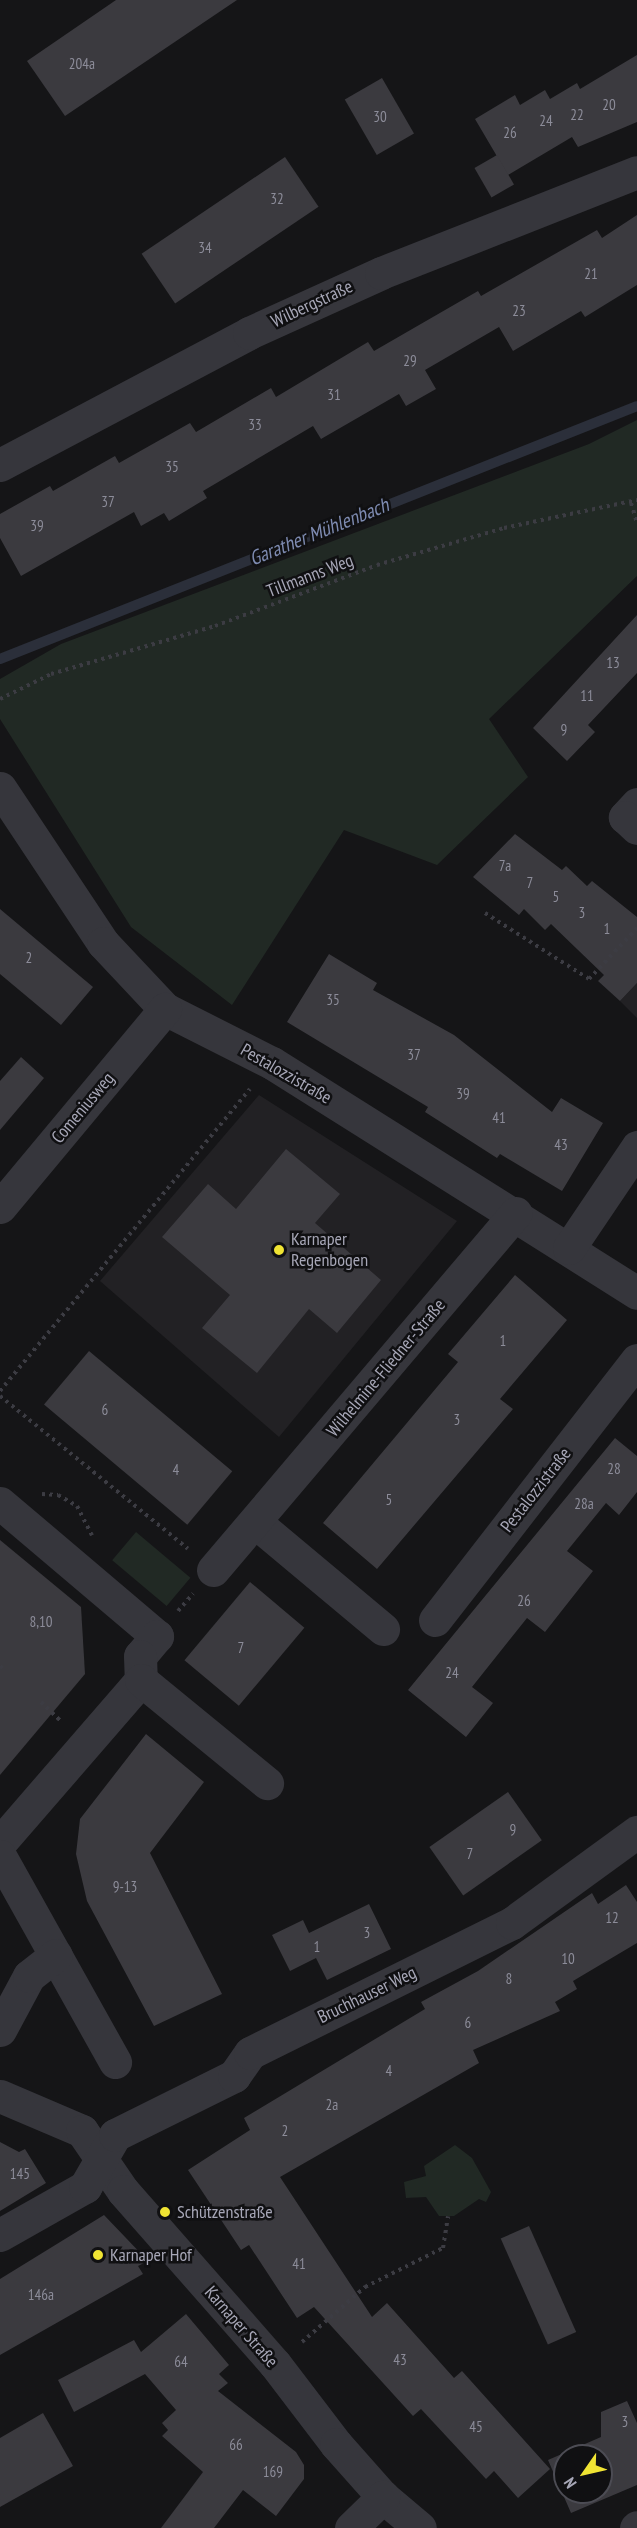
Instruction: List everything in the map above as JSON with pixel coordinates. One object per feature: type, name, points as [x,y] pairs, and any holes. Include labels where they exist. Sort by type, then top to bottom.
[{"type":"street","name":"Wilbergstraße","points":[[0,465],[249,333],[381,273],[637,172]]},
{"type":"street","name":"Pestalozzistraße","points":[[0,788],[103,943],[165,1009],[272,1063],[516,1213],[637,1293]]},
{"type":"street","points":[[637,804],[625,817],[637,828]]},
{"type":"street","name":"Comeniusweg","points":[[0,1207],[165,1009]]},
{"type":"street","points":[[569,1248],[637,1147]]},
{"type":"street","name":"Wilhelmine-Fliedner-Straße","points":[[213,1570],[516,1213]]},
{"type":"street","name":"Pestalozzistraße","points":[[435,1620],[637,1360]]},
{"type":"street","points":[[0,1503],[157,1636],[140,1656],[141,1680],[0,1844]]},
{"type":"street","points":[[255,1522],[383,1629]]},
{"type":"street","points":[[141,1680],[267,1783]]},
{"type":"street","name":"Bruchhauser Weg","points":[[102,2158],[115,2135],[234,2076],[250,2053],[512,1923],[637,1832]]},
{"type":"street","points":[[0,1856],[115,2062]]},
{"type":"street","points":[[0,2030],[29,1976],[56,1955]]},
{"type":"street","name":"Karnaper Straße","points":[[0,2096],[82,2131],[123,2191],[275,2364],[382,2498],[420,2528]]},
{"type":"street","points":[[0,2235],[85,2187],[102,2158]]},
{"type":"street","points":[[351,2528],[382,2498]]},
{"type":"path","name":"Tillmanns Weg","points":[[0,699],[51,674],[215,626],[377,565],[504,528],[637,500]]},
{"type":"path","points":[[631,502],[637,523]]},
{"type":"path","points":[[485,913],[589,979],[637,928]]},
{"type":"path","points":[[0,1391],[256,1081]]},
{"type":"path","points":[[0,1396],[213,1570],[157,1636]]},
{"type":"path","points":[[302,2342],[365,2287],[443,2248],[448,2216]]},
{"type":"shaded area","points":[[637,420],[637,576],[489,719],[528,777],[437,865],[344,830],[232,1005],[131,927],[0,719],[0,679],[61,644],[589,444]]},
{"type":"shaded area","points":[[637,983],[637,1018],[620,1001]]},
{"type":"shaded area","name":"Karnaper Regenbogen","points":[[259,1095],[457,1221],[279,1437],[100,1281]]},
{"type":"shaded area","points":[[136,1532],[190,1578],[167,1606],[112,1560]]},
{"type":"shaded area","points":[[455,2145],[472,2158],[491,2192],[486,2202],[479,2199],[454,2216],[439,2216],[426,2197],[406,2198],[404,2182],[426,2176],[424,2166]]},
{"type":"building","points":[[116,0],[237,0],[65,116],[27,61]]},
{"type":"building","points":[[637,55],[637,122],[578,147],[572,137],[508,175],[475,119],[515,95],[520,105],[545,90],[550,99],[577,83],[580,89]]},
{"type":"building","points":[[382,78],[414,133],[377,155],[345,100]]},
{"type":"building","points":[[497,155],[514,184],[491,197],[474,168]]},
{"type":"building","points":[[285,157],[319,207],[175,303],[142,254]]},
{"type":"building","points":[[637,215],[637,285],[585,317],[581,311],[513,351],[499,327],[425,370],[436,389],[406,406],[399,394],[321,439],[313,426],[203,491],[207,498],[169,521],[164,513],[141,526],[134,512],[21,576],[0,538],[0,514],[50,486],[53,491],[115,456],[119,463],[190,423],[196,432],[271,388],[276,397],[368,342],[374,351],[478,291],[481,296],[597,230],[602,238]]},
{"type":"building","points":[[637,615],[637,673],[588,725],[595,732],[567,761],[533,728]]},
{"type":"building","points":[[515,834],[562,870],[566,866],[587,886],[592,881],[637,917],[637,983],[620,1001],[598,981],[604,975],[551,924],[545,930],[524,909],[519,915],[473,877]]},
{"type":"building","points":[[0,909],[93,987],[61,1025],[0,974]]},
{"type":"building","points":[[329,954],[377,983],[373,990],[454,1035],[552,1112],[561,1098],[603,1123],[562,1191],[500,1154],[497,1158],[425,1112],[428,1107],[287,1022]]},
{"type":"building","points":[[21,1057],[44,1078],[0,1130],[0,1081]]},
{"type":"building","points":[[286,1149],[340,1194],[315,1223],[381,1280],[337,1333],[309,1309],[257,1373],[202,1328],[230,1295],[162,1237],[208,1184],[236,1209]]},
{"type":"building","points":[[515,1275],[567,1320],[500,1399],[513,1409],[377,1569],[323,1523],[458,1362],[448,1354]]},
{"type":"building","points":[[89,1351],[232,1471],[187,1525],[44,1405]]},
{"type":"building","points":[[615,1438],[637,1456],[637,1492],[619,1515],[606,1503],[567,1551],[593,1571],[545,1632],[527,1618],[472,1687],[493,1703],[466,1737],[408,1690]]},
{"type":"building","points":[[0,1540],[81,1607],[85,1674],[0,1775]]},
{"type":"building","points":[[250,1582],[304,1628],[239,1706],[184,1660]]},
{"type":"building","points":[[146,1734],[204,1782],[150,1853],[222,1994],[154,2026],[87,1901],[76,1854],[80,1819]]},
{"type":"building","points":[[508,1792],[542,1840],[463,1895],[429,1847]]},
{"type":"building","points":[[626,1885],[637,1902],[637,1943],[573,1981],[577,1989],[555,2002],[560,2011],[473,2050],[479,2063],[280,2177],[372,2317],[387,2303],[454,2378],[462,2371],[550,2469],[518,2498],[494,2471],[486,2479],[421,2409],[413,2416],[314,2307],[297,2318],[249,2245],[241,2250],[188,2170],[250,2130],[244,2118],[425,2009],[421,2002],[478,1971],[592,1893],[598,1904]]},
{"type":"building","points":[[369,1904],[391,1949],[327,1980],[316,1958],[290,1971],[272,1935],[303,1920],[309,1933]]},
{"type":"building","points":[[0,2142],[19,2152],[25,2149],[46,2183],[0,2211]]},
{"type":"building","points":[[104,2215],[148,2261],[138,2266],[143,2274],[0,2355],[0,2279]]},
{"type":"building","points":[[529,2226],[576,2332],[548,2345],[501,2239]]},
{"type":"building","points":[[186,2314],[229,2365],[219,2374],[228,2383],[218,2391],[296,2452],[304,2465],[304,2479],[276,2516],[243,2490],[214,2528],[161,2528],[203,2472],[162,2436],[168,2430],[162,2423],[176,2410],[145,2374],[74,2412],[58,2380],[134,2340],[141,2352]]},
{"type":"building","points":[[627,2401],[637,2423],[637,2485],[613,2495],[613,2444],[585,2444],[601,2437],[601,2412]]},
{"type":"building","points":[[43,2413],[73,2466],[0,2507],[0,2438]]},
{"type":"building","points":[[553,2458],[553,2472],[548,2460]]},
{"type":"building","points":[[567,2504],[592,2504],[571,2513]]},
{"type":"waterway","name":"Garather Mühlenbach","points":[[0,659],[637,406]]},
{"type":"place","name":"Karnaper Regenbogen","points":[[279,1250]]},
{"type":"place","name":"Schützenstraße","points":[[165,2212]]},
{"type":"place","name":"Karnaper Hof","points":[[98,2255]]}]
